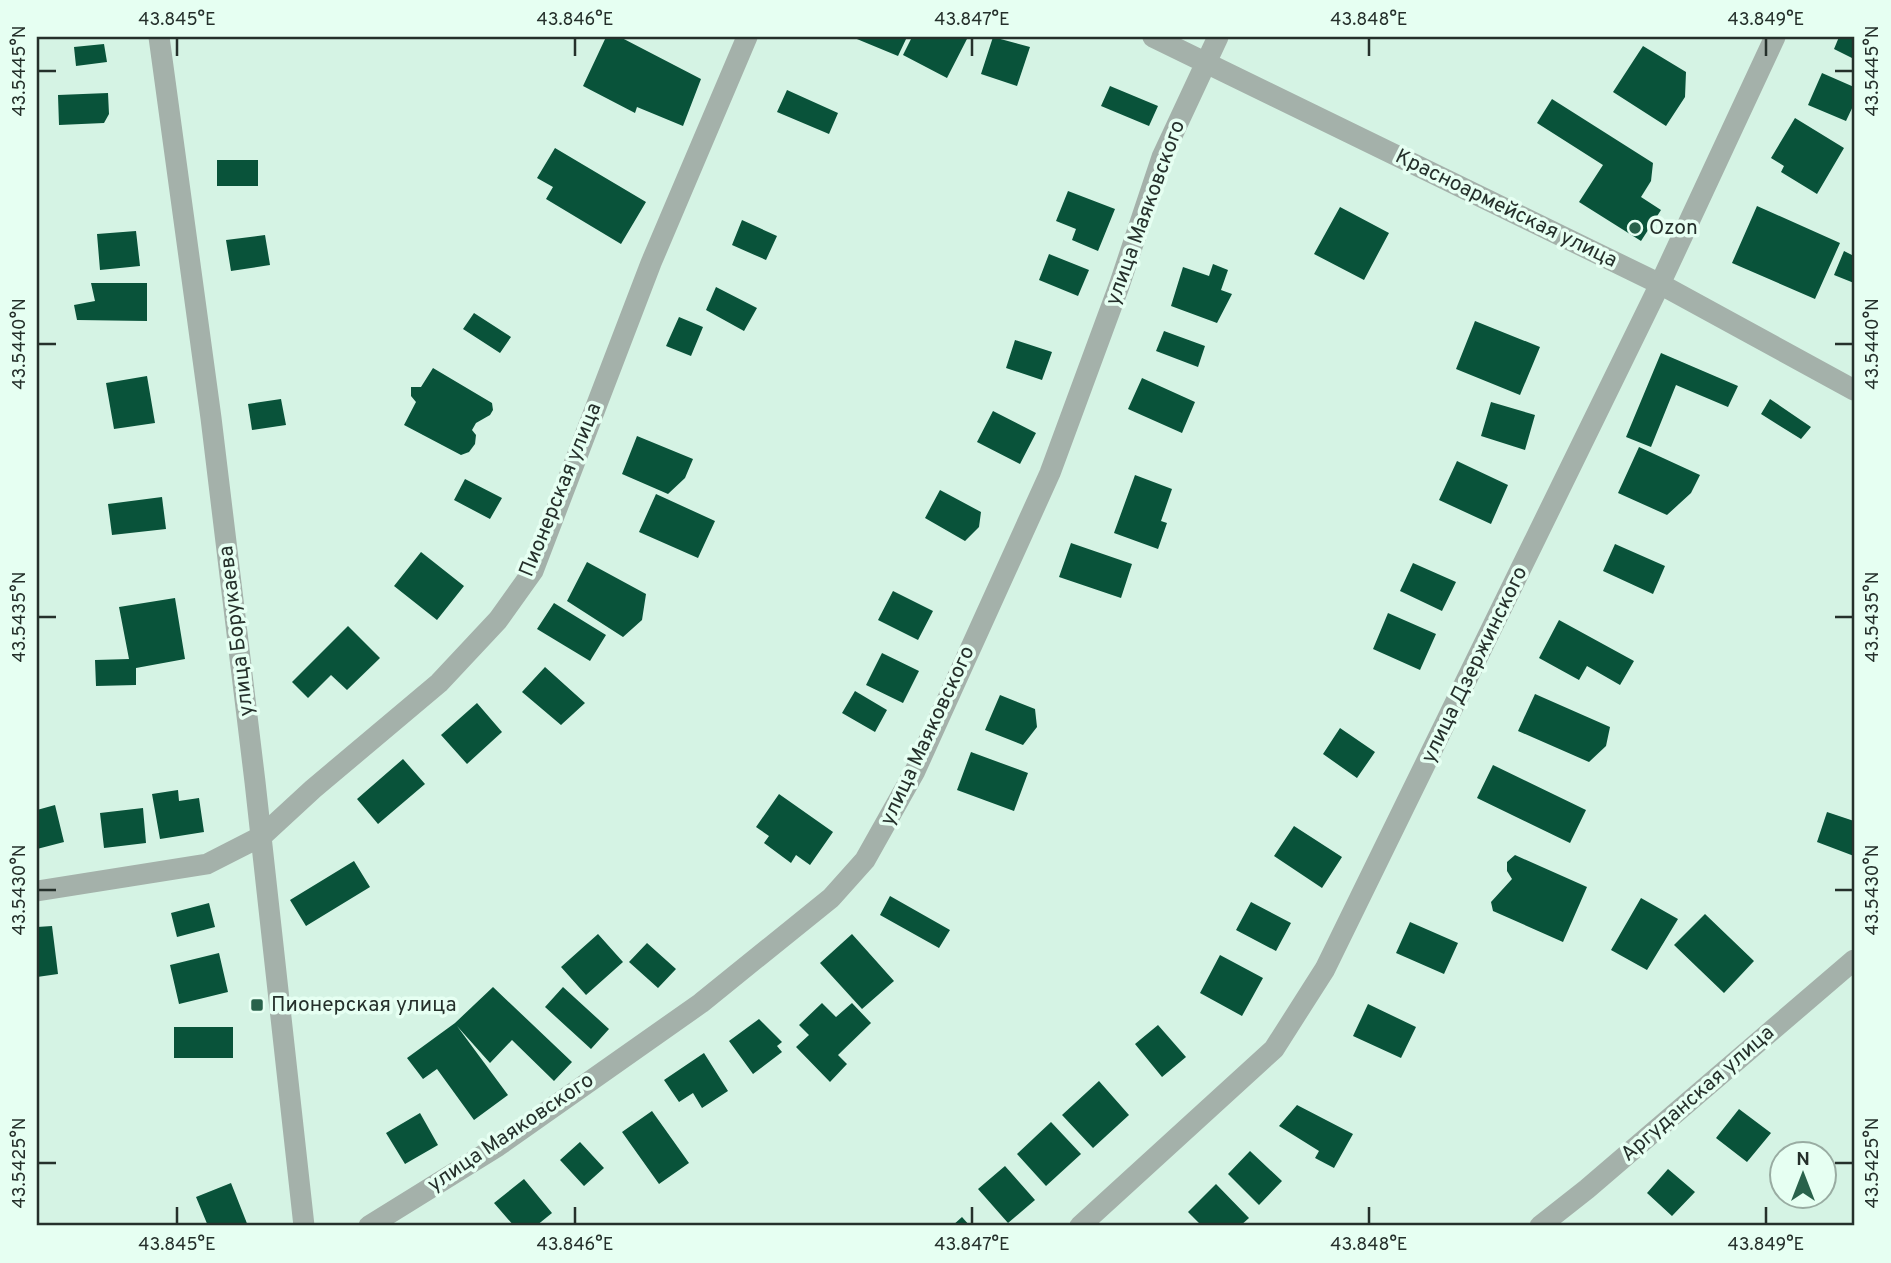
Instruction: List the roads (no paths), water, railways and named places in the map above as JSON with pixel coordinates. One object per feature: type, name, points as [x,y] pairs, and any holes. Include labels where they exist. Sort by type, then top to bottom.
[{"type":"street","name":"улица Борукаева","points":[[159,37],[211,418],[262,836],[304,1226]]},
{"type":"street","name":"Пионерская улица","points":[[37,891],[207,864],[262,836],[313,789],[439,683],[498,621],[533,571],[651,263],[747,37]]},
{"type":"street","name":"Красноармейская улица","points":[[1153,37],[1660,284],[1854,390]]},
{"type":"street","name":"улица Маяковского","points":[[369,1226],[498,1146],[701,1003],[831,898],[865,860],[915,771],[1050,472],[1119,286],[1163,157],[1218,37]]},
{"type":"street","name":"улица Дзержинского","points":[[1080,1226],[1274,1049],[1325,969],[1660,284],[1775,37]]},
{"type":"street","name":"Аргуданская улица","points":[[1540,1226],[1587,1189],[1854,960]]},
{"type":"place","name":"Ozon","points":[[1635,228]]},
{"type":"place","name":"Пионерская улица","points":[[257,1005]]}]
